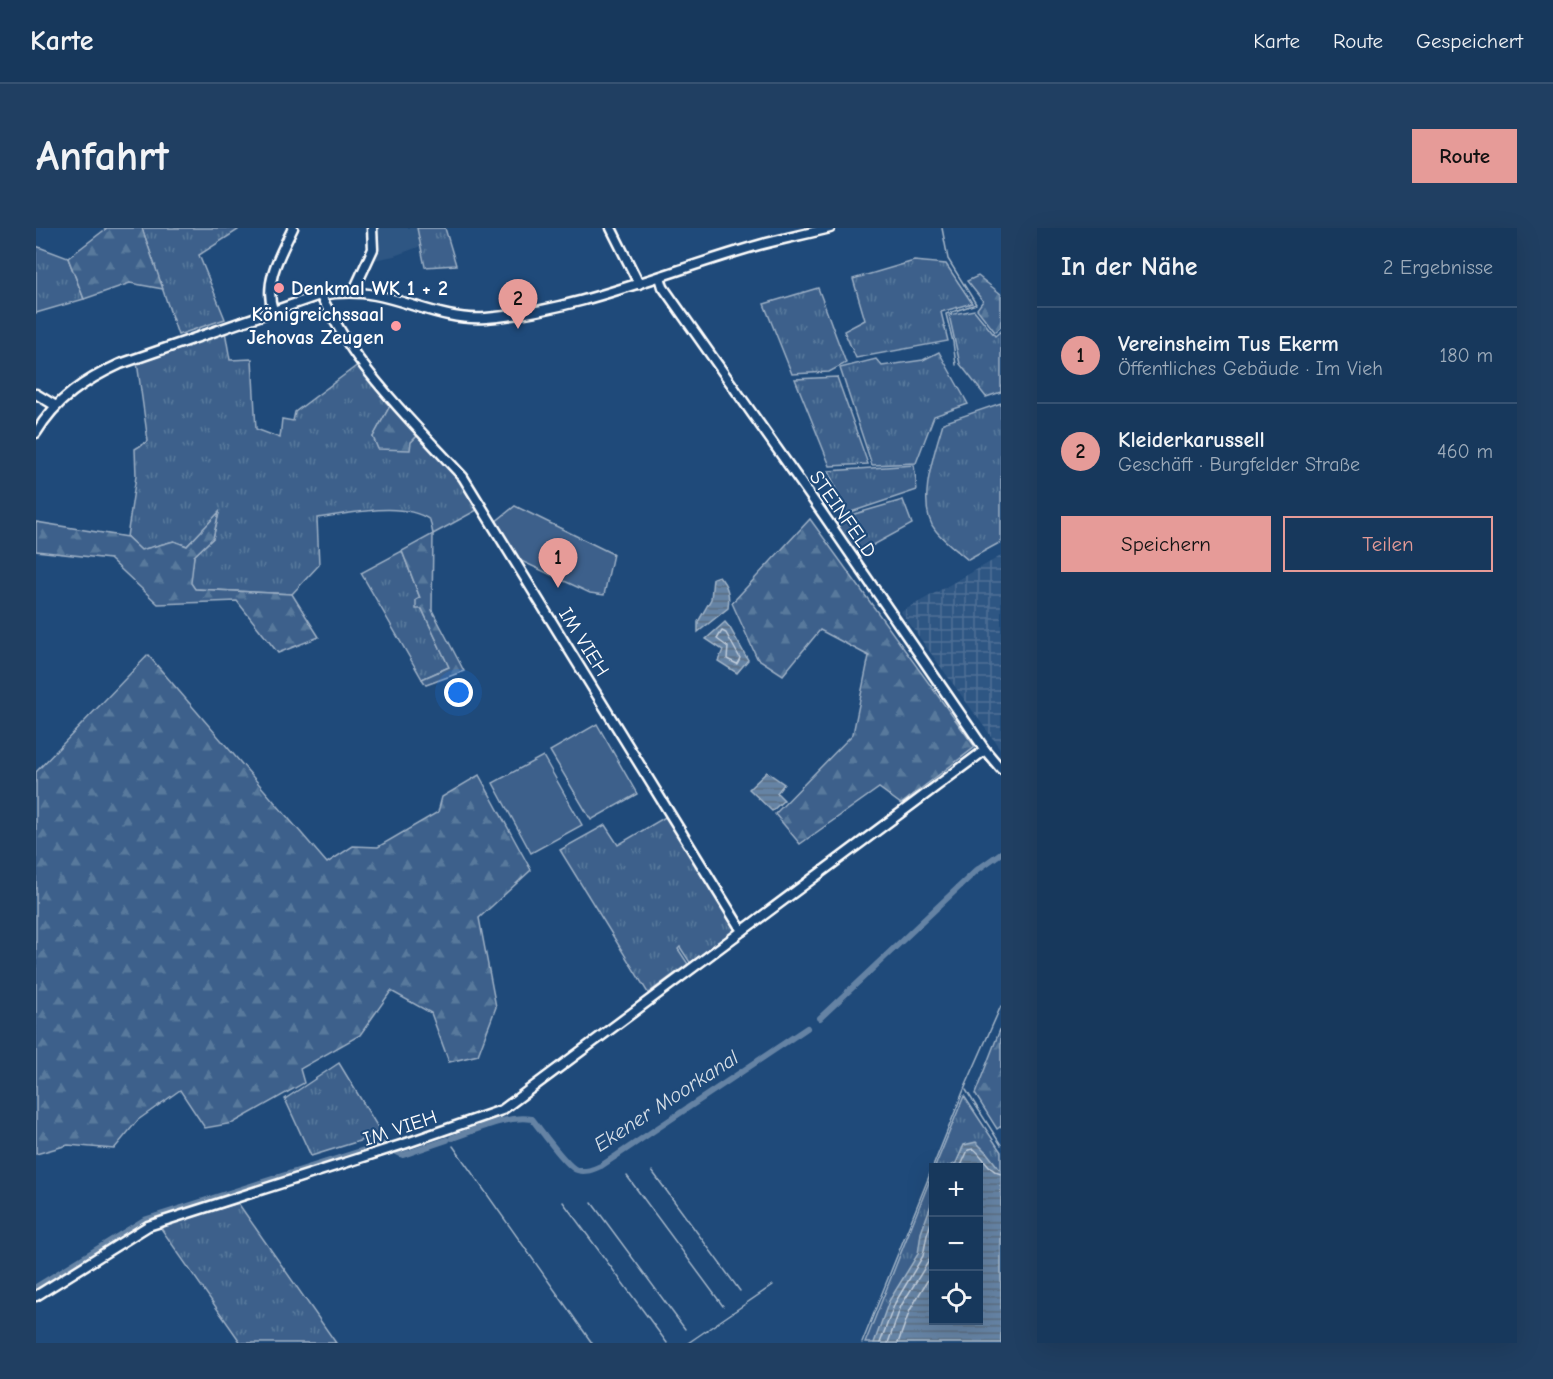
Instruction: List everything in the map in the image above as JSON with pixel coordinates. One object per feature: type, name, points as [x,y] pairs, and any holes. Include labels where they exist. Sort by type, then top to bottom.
[{"type":"street","points":[[273,310],[270,296],[271,280],[293,228]]},
{"type":"street","points":[[355,292],[373,249],[372,228]]},
{"type":"street","points":[[611,228],[639,284]]},
{"type":"street","points":[[36,433],[56,406],[79,386],[120,364],[320,295],[355,292],[387,298],[450,316],[472,319],[502,316],[538,310],[639,284],[759,245],[830,228]]},
{"type":"street","name":"STEINFELD","points":[[660,277],[663,287],[985,750],[1001,769]]},
{"type":"street","name":"IM VIEH","points":[[320,295],[369,372],[463,477],[742,931]]},
{"type":"street","points":[[36,394],[56,406]]},
{"type":"street","name":"IM VIEH","points":[[36,1296],[148,1226],[395,1148],[502,1110],[985,750]]},
{"type":"shaded area","points":[[375,228],[417,228],[421,246],[394,256],[374,260],[377,248]]},
{"type":"shaded area","points":[[1001,556],[1001,750],[901,612]]},
{"type":"green space","points":[[107,228],[142,228],[163,289],[130,283],[84,299],[68,258]]},
{"type":"green space","points":[[142,228],[237,228],[238,230],[199,255],[225,319],[178,335]]},
{"type":"green space","points":[[417,228],[445,228],[456,265],[425,267]]},
{"type":"green space","points":[[36,246],[68,258],[84,299],[36,313]]},
{"type":"green space","points":[[914,261],[946,264],[972,303],[941,312],[948,341],[856,358],[844,331],[865,320],[853,279]]},
{"type":"green space","points":[[978,276],[1001,294],[1001,327],[995,332],[977,309],[983,301],[967,281]]},
{"type":"green space","points":[[818,288],[846,363],[829,372],[792,374],[764,304]]},
{"type":"green space","points":[[974,310],[995,336],[1001,331],[1001,392],[986,397],[960,364],[949,315]]},
{"type":"green space","points":[[225,331],[230,360],[252,359],[256,429],[280,438],[282,419],[293,421],[295,412],[359,364],[391,404],[373,437],[411,442],[419,434],[456,475],[477,510],[433,534],[430,520],[405,511],[375,510],[317,518],[319,565],[292,594],[195,589],[190,583],[194,556],[213,538],[219,513],[187,546],[174,541],[141,550],[127,537],[136,476],[135,449],[148,441],[137,362]]},
{"type":"green space","points":[[939,352],[968,404],[934,416],[916,463],[872,465],[840,368],[876,359],[882,366],[923,360]]},
{"type":"green space","points":[[837,377],[868,464],[830,466],[795,379]]},
{"type":"green space","points":[[1001,403],[1001,542],[968,560],[947,543],[930,520],[927,493],[932,463],[943,423]]},
{"type":"green space","points":[[391,404],[419,434],[411,442],[410,450],[378,449],[373,437]]},
{"type":"green space","points":[[914,465],[917,490],[845,514],[829,471]]},
{"type":"green space","points":[[903,500],[912,524],[857,554],[834,520]]},
{"type":"green space","points":[[515,506],[613,554],[604,595],[590,593],[517,559],[494,523]]},
{"type":"green space","points":[[219,512],[213,538],[194,556],[191,583],[195,589],[292,594],[319,637],[278,653],[237,601],[158,604],[110,559],[36,551],[36,522],[127,537],[141,550],[174,541],[187,546]]},
{"type":"green space","points":[[810,519],[975,747],[901,804],[879,788],[800,844],[775,814],[853,734],[869,656],[820,630],[783,675],[757,658],[732,603]]},
{"type":"green space","points":[[433,534],[432,610],[464,671],[426,685],[422,679],[449,667],[422,609],[416,609],[416,600],[420,598],[402,551]]},
{"type":"green space","points":[[402,551],[422,609],[449,667],[422,679],[361,573]]},
{"type":"green space","points":[[148,655],[327,863],[353,846],[378,847],[438,812],[442,797],[479,775],[531,870],[479,918],[496,1007],[478,1055],[449,1062],[431,1013],[391,991],[360,1035],[300,1069],[304,1083],[233,1123],[205,1128],[180,1090],[138,1120],[114,1149],[68,1145],[36,1154],[36,772]]},
{"type":"green space","points":[[597,724],[637,794],[591,820],[550,751]]},
{"type":"green space","points":[[543,756],[582,825],[531,853],[493,783]]},
{"type":"green space","points":[[667,816],[735,927],[734,932],[691,964],[680,947],[678,949],[688,964],[648,993],[560,850],[605,825],[618,845]]},
{"type":"green space","points":[[1001,1027],[1001,1126],[997,1129],[975,1094]]},
{"type":"green space","points":[[339,1063],[382,1134],[311,1156],[285,1099]]},
{"type":"green space","points":[[964,1096],[1001,1152],[1001,1343],[865,1343],[929,1182],[929,1325],[983,1325],[983,1163],[937,1163]]},
{"type":"green space","points":[[238,1203],[336,1343],[241,1343],[160,1227]]},
{"type":"water","points":[[719,576],[728,591],[728,608],[698,632],[698,622],[711,599],[713,578]]},
{"type":"water","points":[[725,622],[748,660],[737,673],[718,661],[723,650],[706,639]]},
{"type":"water","points":[[767,772],[784,784],[777,793],[784,800],[772,811],[749,789]]},
{"type":"water","points":[[976,1142],[1001,1171],[1001,1343],[874,1343],[889,1301],[918,1254],[921,1233],[929,1210],[929,1325],[983,1325],[983,1163],[956,1163],[964,1145]]},
{"type":"waterway","points":[[942,228],[948,259],[976,304],[946,314],[956,365]]},
{"type":"waterway","name":"Ekener Moorkanal","points":[[820,1018],[977,870],[1001,853]]},
{"type":"waterway","points":[[862,1343],[963,1092],[1001,1006]]},
{"type":"waterway","name":"Ekener Moorkanal","points":[[452,1138],[501,1121],[532,1119],[573,1167],[586,1171],[601,1166],[807,1028]]},
{"type":"waterway","points":[[966,1090],[1001,1145]]},
{"type":"waterway","name":"Ekener Moorkanal","points":[[397,1152],[403,1155],[447,1140]]},
{"type":"waterway","name":"Ekener Moorkanal","points":[[36,1287],[144,1220],[383,1144],[386,1145]]},
{"type":"waterway","points":[[453,1146],[592,1343]]},
{"type":"waterway","points":[[652,1171],[740,1291]]},
{"type":"waterway","points":[[627,1176],[723,1306]]},
{"type":"waterway","points":[[563,1202],[667,1343]]},
{"type":"waterway","points":[[592,1203],[685,1329]]},
{"type":"waterway","points":[[688,1343],[773,1285]]},
{"type":"place","name":"Denkmal WK 1 + 2","points":[[279,288]]},
{"type":"place","name":"Königreichssaal Jehovas Zeugen","points":[[396,326]]},
{"type":"place","name":"Kleiderkarussell","points":[[518,329]]},
{"type":"place","name":"Vereinsheim Tus Ekerm","points":[[558,588]]}]
